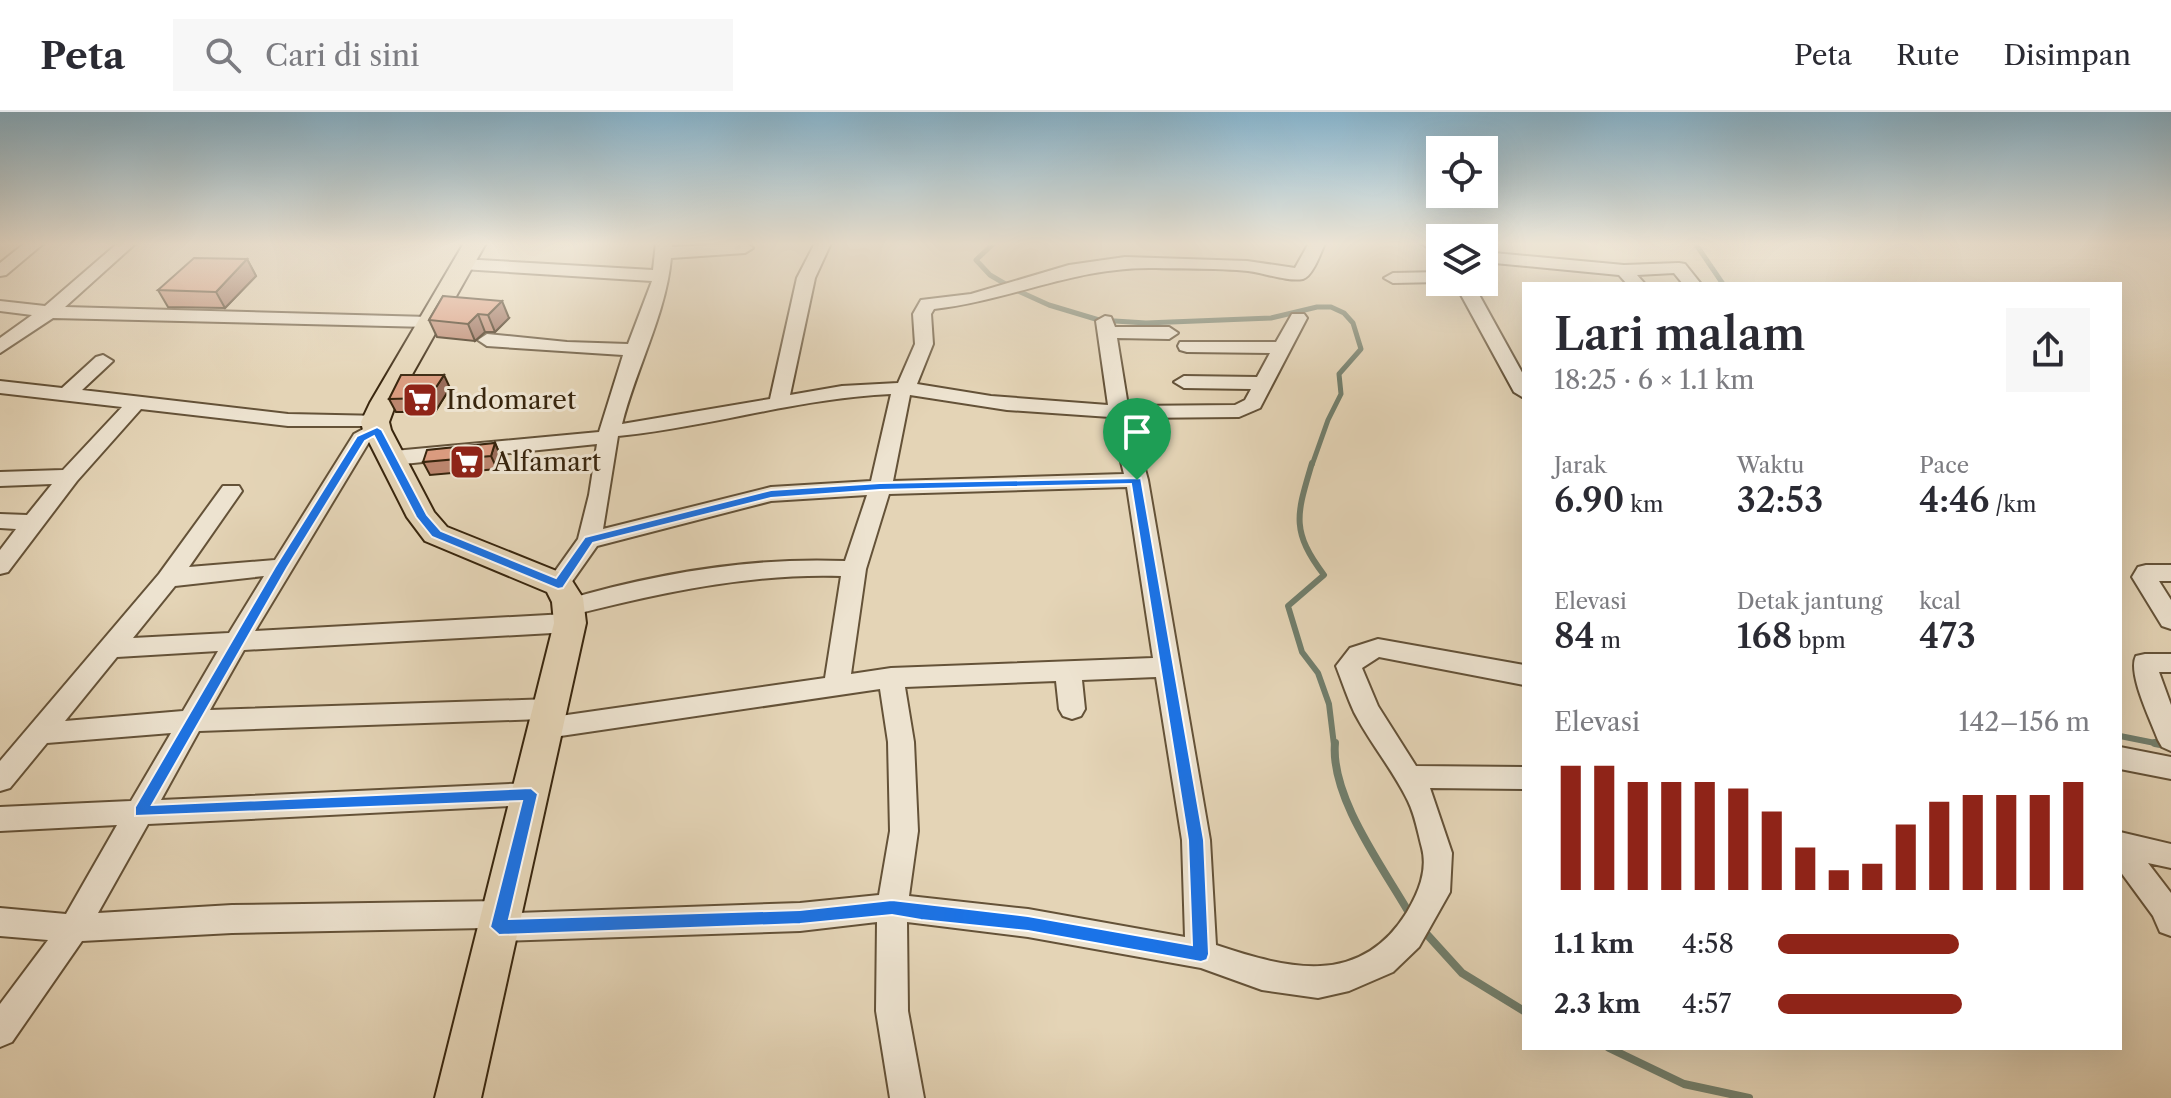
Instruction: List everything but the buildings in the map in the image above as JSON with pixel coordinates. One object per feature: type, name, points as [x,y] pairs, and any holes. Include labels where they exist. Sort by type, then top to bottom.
[{"type":"main road","points":[[449,289],[427,329],[382,436],[422,517],[436,534],[566,605],[549,718],[458,1098]]},
{"type":"street","points":[[0,347],[75,289]]},
{"type":"street","points":[[566,605],[589,540],[600,495],[609,434],[656,289]]},
{"type":"street","points":[[779,401],[803,289]]},
{"type":"street","points":[[836,686],[854,569],[880,487],[904,388],[924,344],[922,314],[927,304],[971,299],[1013,289]]},
{"type":"street","points":[[1470,296],[1522,389]]},
{"type":"street","points":[[0,306],[49,312],[427,329]]},
{"type":"street","points":[[0,1031],[74,928],[235,643],[361,438],[609,434],[683,424],[779,401],[904,388],[1035,408],[1119,412],[1239,411],[1253,404],[1298,318]]},
{"type":"street","points":[[1169,333],[1106,327],[1119,412],[1137,480],[1196,840],[1201,954]]},
{"type":"street","points":[[487,340],[544,347],[635,350]]},
{"type":"street","points":[[1187,346],[1283,348]]},
{"type":"street","points":[[67,394],[103,361]]},
{"type":"street","points":[[1184,382],[1264,383]]},
{"type":"street","points":[[0,387],[288,420],[382,436]]},
{"type":"street","points":[[0,566],[69,476],[138,401]]},
{"type":"street","points":[[0,479],[69,476]]},
{"type":"street","points":[[589,540],[771,494],[880,487],[1137,480]]},
{"type":"street","points":[[0,780],[167,580],[231,491]]},
{"type":"street","points":[[0,521],[31,523]]},
{"type":"street","points":[[167,580],[185,575],[281,567]]},
{"type":"street","points":[[112,648],[235,643],[566,605],[765,571],[830,567],[854,569]]},
{"type":"street","points":[[2171,573],[2146,573],[2144,577],[2171,620]]},
{"type":"street","points":[[0,922],[74,928],[232,919],[500,921],[800,917],[892,907],[921,913],[1028,923],[1201,954],[1262,975],[1318,983],[1349,976],[1382,962],[1416,924],[1435,892],[1438,853],[1422,800],[1366,709],[1349,666],[1359,655],[1378,648],[1522,675]]},
{"type":"street","points":[[2170,738],[2145,663],[2171,663]]},
{"type":"street","points":[[39,733],[192,721],[549,718],[891,678],[1167,667]]},
{"type":"street","points":[[1068,671],[1072,709]]},
{"type":"street","points":[[891,678],[901,742],[904,831],[892,907],[892,1011],[907,1098]]},
{"type":"street","points":[[2122,758],[2171,768]]},
{"type":"street","points":[[1408,777],[1522,778]]},
{"type":"street","points":[[0,819],[531,794]]},
{"type":"street","points":[[2122,846],[2171,856]]},
{"type":"street","points":[[2122,849],[2165,908],[2171,922]]},
{"type":"waterway","points":[[1014,289],[1049,305],[1099,320],[1146,323],[1271,318],[1317,307],[1331,307],[1344,313],[1353,323],[1361,349],[1339,374],[1341,394],[1312,465]]},
{"type":"waterway","points":[[1312,463],[1300,509],[1301,533],[1324,575],[1288,606],[1302,652],[1318,673],[1329,704],[1334,745]]},
{"type":"waterway","points":[[2122,736],[2155,743]]},
{"type":"waterway","points":[[1335,743],[1341,787],[1350,810],[1412,918]]},
{"type":"waterway","points":[[2155,743],[2171,746]]},
{"type":"waterway","points":[[2155,743],[2165,745]]},
{"type":"waterway","points":[[1422,929],[1462,973],[1522,1010]]},
{"type":"waterway","points":[[1613,1050],[1684,1084],[1749,1098]]},
{"type":"place","name":"Indomaret","points":[[420,400]]},
{"type":"place","name":"Alfamart","points":[[467,462]]},
{"type":"route","points":[[377,430],[422,517],[436,534],[558,584],[589,540],[771,494],[880,487],[1137,480],[1196,840],[1201,954],[1028,923],[921,913],[892,907],[800,917],[499,927],[531,794],[140,812],[235,643],[361,438],[377,430]]}]
